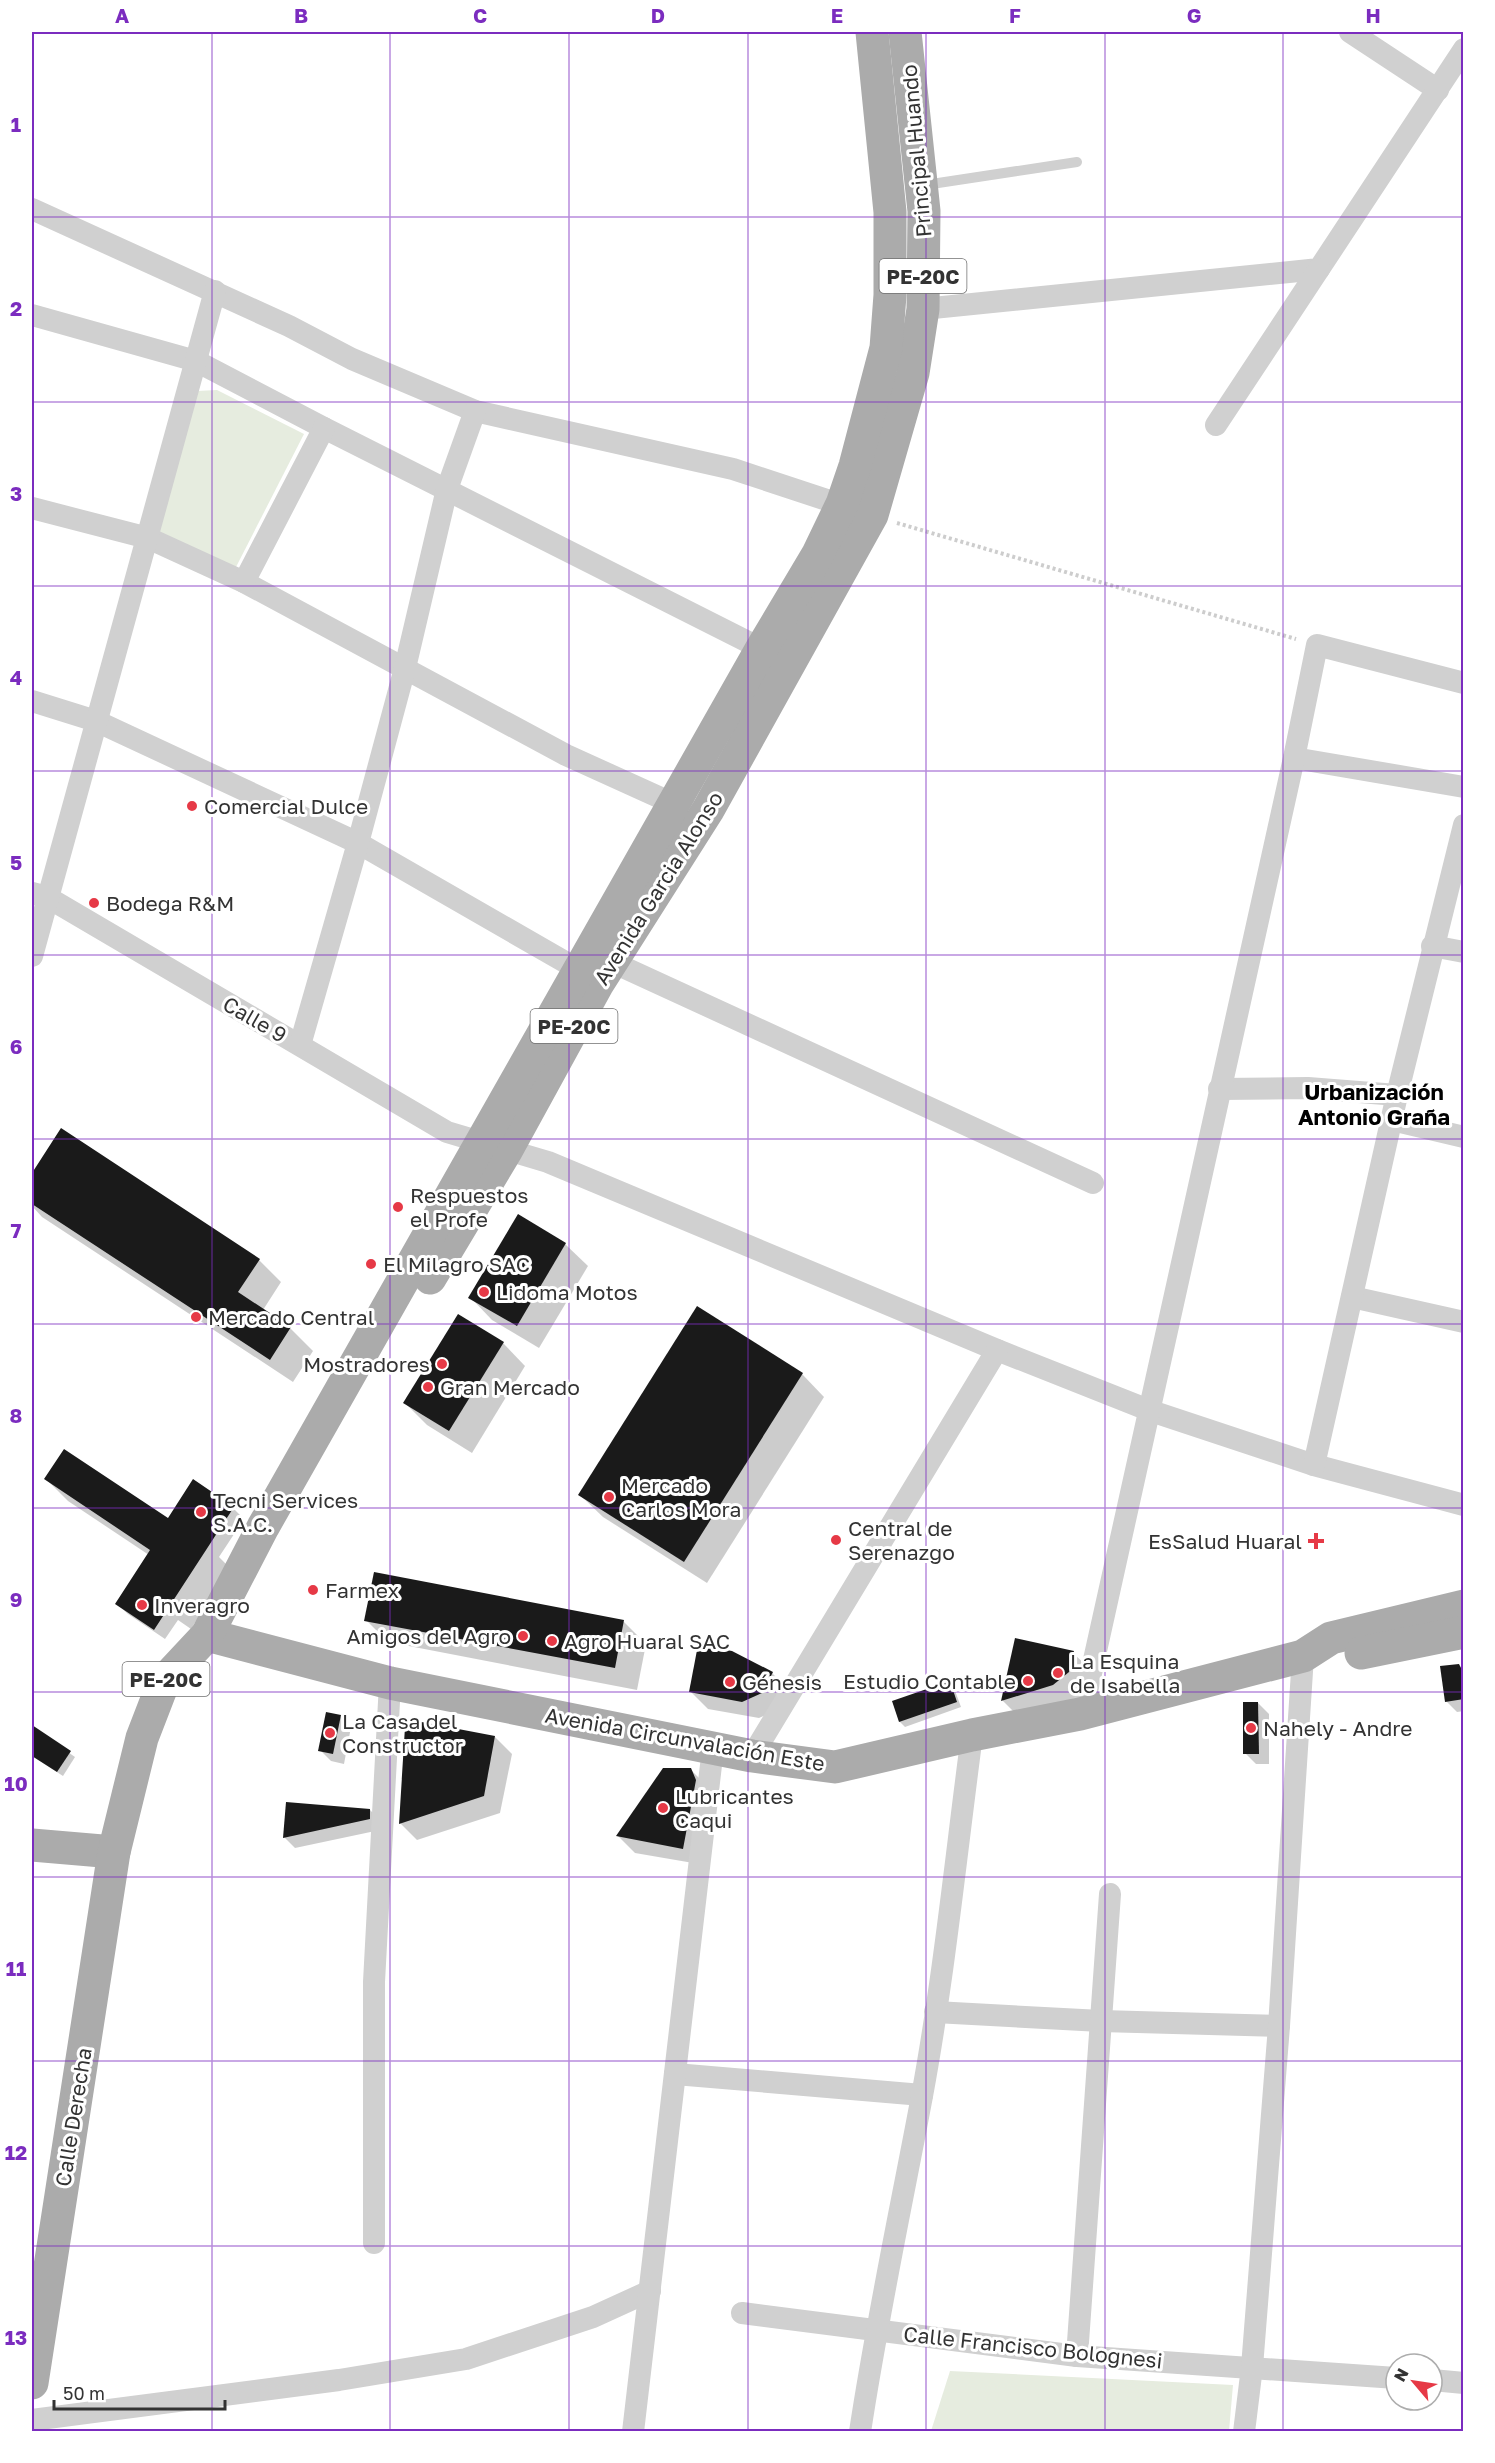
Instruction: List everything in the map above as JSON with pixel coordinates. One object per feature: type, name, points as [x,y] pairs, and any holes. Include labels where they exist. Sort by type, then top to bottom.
[{"type":"main road","name":"Principal Huando","points":[[857,510],[855,466],[886,348],[890,295],[890,212],[872,32]]},
{"type":"main road","name":"Principal Huando","points":[[857,510],[913,374],[923,309],[924,211],[905,32]]},
{"type":"main road","name":"Avenida Garcia Alonso","points":[[493,1147],[708,810],[776,656],[857,510]]},
{"type":"main road","name":"Avenida Garcia Alonso","points":[[114,1852],[142,1738],[164,1681],[207,1635],[263,1527],[320,1465],[493,1147],[579,970],[674,804],[776,656]]},
{"type":"main road","name":"Avenida Circunvalación Este","points":[[207,1635],[390,1683],[752,1756],[835,1767],[972,1735],[1082,1714],[1303,1656],[1330,1638],[1464,1606]]},
{"type":"main road","name":"Avenida Circunvalación Este","points":[[1303,1656],[1333,1659],[1464,1632]]},
{"type":"main road","points":[[32,1845],[114,1852]]},
{"type":"main road","name":"Calle Derecha","points":[[32,2383],[114,1852]]},
{"type":"street","points":[[1350,32],[1438,90]]},
{"type":"street","points":[[1216,425],[1464,49]]},
{"type":"street","points":[[32,209],[215,291],[351,359],[475,411],[733,469],[857,510]]},
{"type":"street","points":[[923,309],[1319,269]]},
{"type":"street","points":[[32,956],[39,895],[96,722],[215,291]]},
{"type":"street","points":[[32,315],[196,361],[776,656]]},
{"type":"street","points":[[300,1046],[405,669],[447,489],[475,411]]},
{"type":"street","points":[[244,582],[324,428]]},
{"type":"street","points":[[32,508],[148,538],[244,582],[566,755],[674,804],[708,810]]},
{"type":"street","points":[[1082,1714],[1151,1411],[1317,645],[1464,683]]},
{"type":"street","points":[[32,701],[96,722],[358,843],[579,970]]},
{"type":"street","points":[[1294,758],[1464,787]]},
{"type":"street","points":[[1314,1465],[1397,1095],[1432,946],[1464,825]]},
{"type":"street","name":"Calle 9","points":[[39,895],[447,1132],[548,1162],[997,1350],[1151,1411],[1314,1465],[1464,1505]]},
{"type":"street","points":[[1432,946],[1464,952]]},
{"type":"street","points":[[612,962],[1093,1183]]},
{"type":"street","points":[[1219,1089],[1308,1089],[1397,1095]]},
{"type":"street","points":[[1392,1120],[1464,1137]]},
{"type":"street","points":[[1352,1297],[1464,1322]]},
{"type":"street","points":[[752,1756],[997,1350]]},
{"type":"street","points":[[1244,2432],[1252,2367],[1279,2026],[1303,1656]]},
{"type":"street","points":[[374,2243],[374,1982],[390,1683]]},
{"type":"street","points":[[860,2432],[875,2329],[922,2095],[972,1735]]},
{"type":"street","points":[[633,2432],[713,1748]]},
{"type":"street","points":[[1077,2356],[1110,1894]]},
{"type":"street","points":[[935,2012],[1101,2021],[1279,2026]]},
{"type":"street","points":[[675,2074],[922,2095]]},
{"type":"street","points":[[32,2420],[339,2380],[466,2359],[593,2317],[650,2291]]},
{"type":"street","name":"Calle Francisco Bolognesi","points":[[742,2313],[1077,2356],[1384,2377]]},
{"type":"street","points":[[1444,2381],[1464,2383]]},
{"type":"lane","points":[[922,185],[1077,162]]},
{"type":"path","points":[[857,510],[1317,645]]},
{"type":"shaded area","points":[[217,390],[304,434],[236,567],[158,536],[197,391]]},
{"type":"shaded area","points":[[950,2371],[1233,2385],[1229,2431],[931,2431]]},
{"type":"building","points":[[61,1128],[260,1259],[238,1292],[291,1327],[270,1360],[32,1204],[32,1173]]},
{"type":"building","points":[[518,1214],[566,1243],[517,1326],[468,1298]]},
{"type":"building","points":[[697,1306],[803,1373],[684,1562],[578,1495]]},
{"type":"building","points":[[458,1314],[504,1342],[449,1431],[403,1403]]},
{"type":"building","points":[[64,1449],[168,1518],[193,1479],[234,1507],[154,1630],[115,1604],[150,1550],[44,1479]]},
{"type":"building","points":[[374,1572],[624,1620],[615,1668],[364,1621]]},
{"type":"building","points":[[1015,1638],[1074,1651],[1069,1672],[1053,1685],[1001,1701]]},
{"type":"building","name":"Génesis","points":[[698,1645],[732,1651],[773,1672],[762,1693],[742,1702],[689,1692]]},
{"type":"building","points":[[1459,1664],[1464,1674],[1464,1699],[1445,1702],[1440,1666]]},
{"type":"building","points":[[950,1681],[957,1702],[899,1722],[892,1701]]},
{"type":"building","name":"Nahely - Andre","points":[[1243,1702],[1258,1702],[1259,1754],[1243,1754]]},
{"type":"building","name":"La Casa del Constructor","points":[[326,1712],[341,1715],[333,1754],[318,1751]]},
{"type":"building","points":[[411,1720],[495,1736],[484,1796],[399,1824],[405,1727]]},
{"type":"building","points":[[32,1725],[71,1751],[57,1772],[32,1756]]},
{"type":"building","name":"Lubricantes Caqui","points":[[663,1768],[691,1768],[696,1780],[683,1849],[616,1836]]},
{"type":"building","points":[[286,1802],[370,1809],[370,1819],[283,1838]]},
{"type":"place","name":"Comercial Dulce","points":[[192,806]]},
{"type":"place","name":"Bodega R&M","points":[[94,903]]},
{"type":"place","name":"Respuestos el Profe","points":[[398,1207]]},
{"type":"place","name":"El Milagro SAC","points":[[371,1264]]},
{"type":"place","name":"Lidoma Motos","points":[[484,1292]]},
{"type":"place","name":"Mercado Central","points":[[196,1317]]},
{"type":"place","name":"Mostradores","points":[[442,1364]]},
{"type":"place","name":"Gran Mercado","points":[[428,1387]]},
{"type":"place","name":"Mercado Carlos Mora","points":[[609,1497]]},
{"type":"place","name":"Tecni Services S.A.C.","points":[[201,1512]]},
{"type":"place","name":"Central de Serenazgo","points":[[836,1540]]},
{"type":"place","name":"EsSalud Huaral","points":[[1316,1541]]},
{"type":"place","name":"Farmex","points":[[313,1590]]},
{"type":"place","name":"Inveragro","points":[[142,1605]]},
{"type":"place","name":"Amigos del Agro","points":[[523,1636]]},
{"type":"place","name":"Agro Huaral SAC","points":[[552,1641]]},
{"type":"place","name":"La Esquina de Isabella","points":[[1058,1673]]},
{"type":"place","name":"Estudio Contable","points":[[1028,1681]]},
{"type":"place","name":"Génesis","points":[[730,1682]]},
{"type":"place","name":"Nahely - Andre","points":[[1251,1728]]},
{"type":"place","name":"La Casa del Constructor","points":[[330,1733]]},
{"type":"place","name":"Lubricantes Caqui","points":[[663,1808]]},
{"type":"district","name":"Urbanización Antonio Graña","points":[[1374,1104]]}]
